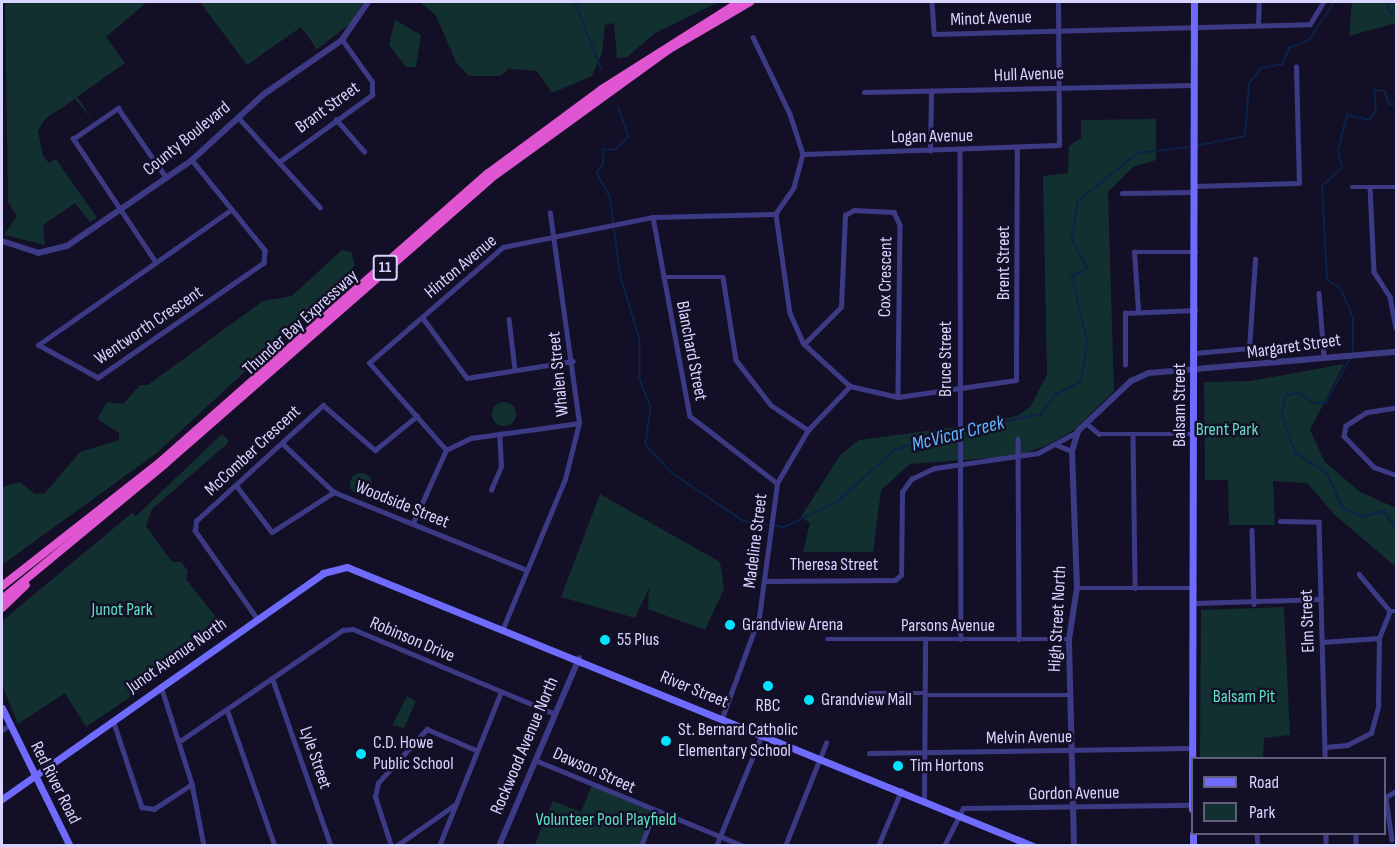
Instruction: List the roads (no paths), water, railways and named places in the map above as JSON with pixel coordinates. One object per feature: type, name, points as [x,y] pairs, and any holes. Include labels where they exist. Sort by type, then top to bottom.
[{"type":"highway","name":"Thunder Bay Expressway","points":[[2,586],[160,462],[487,174],[602,88],[739,2]]},
{"type":"highway","name":"Thunder Bay Expressway","points":[[2,598],[45,565],[490,179],[668,50],[750,2]]},
{"type":"highway","points":[[2,580],[35,560]]},
{"type":"highway","points":[[2,608],[45,565]]},
{"type":"main road","name":"Balsam Street","points":[[1191,763],[1196,588],[1194,2]]},
{"type":"main road","name":"Junot Avenue North","points":[[2,799],[322,573],[341,568]]},
{"type":"main road","name":"River Street","points":[[341,568],[363,571],[1034,846]]},
{"type":"main road","points":[[2,708],[13,734]]},
{"type":"main road","points":[[2,716],[5,728],[13,734]]},
{"type":"main road","name":"Red River Road","points":[[13,734],[70,846]]},
{"type":"street","name":"County Boulevard","points":[[2,241],[32,252],[53,252],[119,211],[192,159],[238,117],[342,40],[368,2]]},
{"type":"street","name":"Minot Avenue","points":[[932,2],[934,33],[1310,24],[1323,2]]},
{"type":"street","points":[[1058,2],[1062,87]]},
{"type":"street","points":[[1258,2],[1258,25]]},
{"type":"street","points":[[753,37],[790,114],[802,154],[794,188],[776,214],[790,313],[804,345],[849,386],[898,397],[959,389]]},
{"type":"street","name":"Brant Street","points":[[279,162],[373,90],[342,40]]},
{"type":"street","points":[[1122,193],[1299,183],[1296,67]]},
{"type":"street","name":"Hull Avenue","points":[[864,92],[1194,85]]},
{"type":"street","name":"Logan Avenue","points":[[802,154],[960,151],[1061,143],[1062,87]]},
{"type":"street","points":[[930,151],[931,91]]},
{"type":"street","points":[[154,260],[74,145],[74,137],[118,108],[166,177]]},
{"type":"street","points":[[238,117],[320,207]]},
{"type":"street","points":[[336,119],[364,151]]},
{"type":"street","name":"Brent Street","points":[[959,389],[1008,384],[1017,378],[1017,148]]},
{"type":"street","name":"Bruce Street","points":[[960,151],[961,639]]},
{"type":"street","name":"Wentworth Crescent","points":[[192,159],[265,250],[264,263],[98,378],[38,345],[154,260],[231,210]]},
{"type":"street","points":[[1352,187],[1396,187]]},
{"type":"street","points":[[1370,187],[1374,272],[1390,297],[1396,327]]},
{"type":"street","name":"Cox Crescent","points":[[804,345],[841,307],[845,215],[854,210],[894,212],[900,225],[898,397]]},
{"type":"street","name":"Whalen Street","points":[[503,628],[565,479],[579,423],[573,361],[556,238],[550,213]]},
{"type":"street","name":"Hinton Avenue","points":[[446,450],[369,363],[506,245],[556,238],[653,217],[776,214]]},
{"type":"street","name":"Blanchard Street","points":[[653,217],[690,416],[777,483]]},
{"type":"street","points":[[1138,310],[1134,253],[1196,252]]},
{"type":"street","points":[[1195,353],[1249,348],[1255,259]]},
{"type":"street","points":[[663,277],[723,277],[736,360],[771,405],[808,430]]},
{"type":"street","points":[[1318,293],[1324,356]]},
{"type":"street","points":[[1390,297],[1396,297]]},
{"type":"street","points":[[1125,365],[1125,313],[1138,310],[1195,310]]},
{"type":"street","points":[[423,318],[465,377],[573,361]]},
{"type":"street","points":[[509,319],[515,369]]},
{"type":"street","name":"Margaret Street","points":[[1139,376],[1195,373],[1324,356],[1396,351]]},
{"type":"street","name":"Theresa Street","points":[[767,581],[899,578],[903,488],[919,473],[959,463],[1017,456],[1057,445],[1078,431],[1139,376]]},
{"type":"street","name":"Madeline Street","points":[[722,718],[753,638],[767,581],[768,531],[777,483],[808,430],[849,386]]},
{"type":"street","name":"McComber Crescent","points":[[257,619],[194,527],[323,405],[375,450],[417,416]]},
{"type":"street","points":[[1396,408],[1366,414],[1346,426],[1344,436],[1374,467],[1396,475]]},
{"type":"street","points":[[413,523],[446,450],[471,438],[579,423]]},
{"type":"street","points":[[1086,423],[1099,434],[1133,436],[1195,434]]},
{"type":"street","name":"High Street North","points":[[1074,846],[1069,639],[1077,588],[1072,451],[1078,431]]},
{"type":"street","points":[[490,490],[501,467],[499,434]]},
{"type":"street","points":[[1133,436],[1135,588]]},
{"type":"street","points":[[1018,439],[1019,639]]},
{"type":"street","name":"Woodside Street","points":[[282,443],[334,492],[527,570]]},
{"type":"street","points":[[1057,445],[1072,451]]},
{"type":"street","points":[[236,485],[272,532],[334,492]]},
{"type":"street","name":"Elm Street","points":[[1280,521],[1318,522],[1325,757]]},
{"type":"street","points":[[1252,530],[1254,604]]},
{"type":"street","points":[[1359,574],[1390,611]]},
{"type":"street","points":[[1077,588],[1196,588]]},
{"type":"street","points":[[1195,603],[1254,604],[1321,599]]},
{"type":"street","points":[[1390,611],[1396,611]]},
{"type":"street","points":[[1325,747],[1347,745],[1371,733],[1378,706],[1379,638],[1390,611]]},
{"type":"street","name":"Robinson Drive","points":[[180,741],[228,712],[343,630],[353,629],[553,713]]},
{"type":"street","points":[[1322,642],[1379,638]]},
{"type":"street","name":"Parsons Avenue","points":[[827,639],[1069,639]]},
{"type":"street","points":[[924,801],[925,639]]},
{"type":"street","name":"Rockwood Avenue North","points":[[499,846],[553,713],[579,658]]},
{"type":"street","name":"Lyle Street","points":[[273,680],[331,846]]},
{"type":"street","points":[[161,686],[192,784],[204,846]]},
{"type":"street","points":[[440,846],[474,749],[501,692]]},
{"type":"street","points":[[870,693],[1070,696]]},
{"type":"street","points":[[228,712],[275,846]]},
{"type":"street","points":[[112,720],[142,807],[154,809],[192,784]]},
{"type":"street","points":[[391,846],[375,796],[378,783],[427,729],[474,749]]},
{"type":"street","points":[[716,846],[762,734]]},
{"type":"street","points":[[785,846],[826,743]]},
{"type":"street","name":"Melvin Avenue","points":[[869,753],[1190,748]]},
{"type":"street","name":"Dawson Street","points":[[535,760],[654,812],[744,846]]},
{"type":"street","points":[[878,846],[901,791]]},
{"type":"street","points":[[396,846],[456,804]]},
{"type":"street","points":[[1386,804],[1392,840]]},
{"type":"street","name":"Gordon Avenue","points":[[958,814],[963,808],[1191,807]]},
{"type":"street","points":[[640,846],[654,812]]},
{"type":"street","points":[[944,846],[958,814]]},
{"type":"waterway","name":"McVicar Creek","points":[[575,2],[602,70]]},
{"type":"waterway","name":"McVicar Creek","points":[[1195,146],[1245,136],[1249,84],[1261,68],[1283,64],[1289,48],[1309,40],[1334,2]]},
{"type":"waterway","name":"McVicar Creek","points":[[1387,2],[1390,12],[1396,14]]},
{"type":"waterway","name":"McVicar Creek","points":[[1353,354],[1353,318],[1341,290],[1327,280],[1322,186],[1342,168],[1338,151],[1347,115],[1370,120],[1376,109],[1374,90],[1385,91],[1389,104],[1396,104]]},
{"type":"waterway","name":"McVicar Creek","points":[[619,107],[629,137],[615,150],[603,150],[604,163],[597,173],[610,196],[621,277],[640,340],[640,379],[651,408],[646,445],[671,472],[744,521],[784,527],[837,502],[893,451],[933,436],[1041,414],[1056,394],[1081,381],[1087,342],[1072,276],[1087,269],[1072,239],[1078,201],[1138,153],[1190,147]]},
{"type":"waterway","name":"McVicar Creek","points":[[1351,358],[1326,403],[1314,404],[1299,393],[1286,396],[1282,415],[1296,453],[1327,473],[1343,508],[1363,517],[1384,511],[1396,528]]},
{"type":"place","name":"Grandview Arena","points":[[730,625]]},
{"type":"place","name":"55 Plus","points":[[605,640]]},
{"type":"place","name":"RBC","points":[[768,686]]},
{"type":"place","name":"Grandview Mall","points":[[809,700]]},
{"type":"place","name":"St. Bernard Catholic Elementary School","points":[[666,741]]},
{"type":"place","name":"C.D. Howe Public School","points":[[361,754]]},
{"type":"place","name":"Tim Hortons","points":[[898,766]]},
{"type":"park label","name":"Brent Park","points":[[1227,430]]},
{"type":"park label","name":"Junot Park","points":[[122,610]]},
{"type":"park label","name":"Balsam Pit","points":[[1244,697]]},
{"type":"park label","name":"Volunteer Pool Playfield","points":[[606,820]]}]
